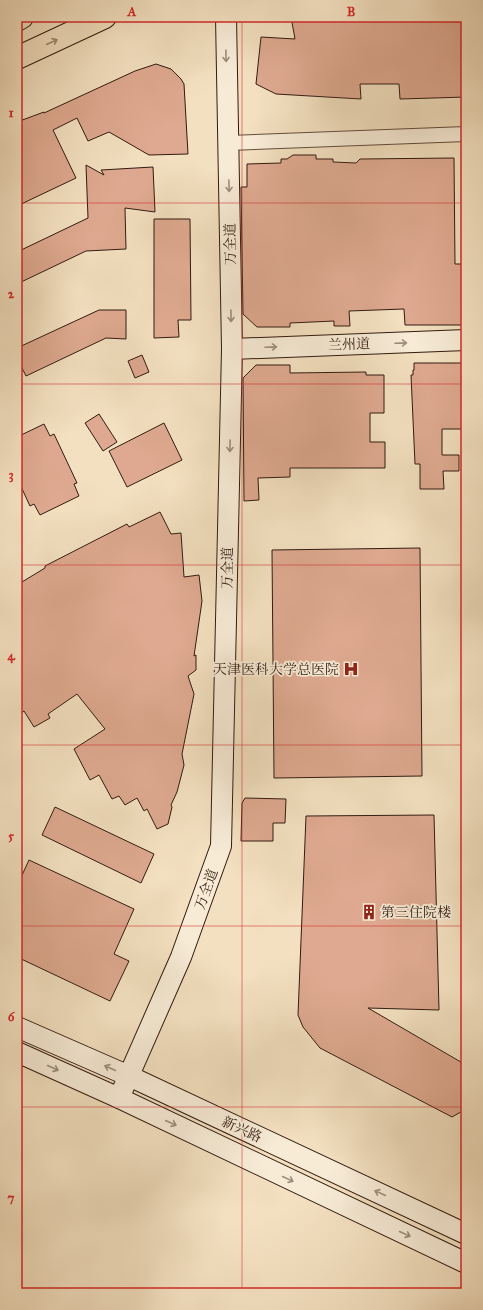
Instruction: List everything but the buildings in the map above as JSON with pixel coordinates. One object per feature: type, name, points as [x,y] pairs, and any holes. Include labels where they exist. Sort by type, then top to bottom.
[{"type":"main road","points":[[17,20],[22,17]]},
{"type":"main road","points":[[17,58],[105,17]]},
{"type":"street","name":"万全道","points":[[119,1098],[181,957],[221,846],[232,349],[226,17]]},
{"type":"street","points":[[228,143],[466,134]]},
{"type":"street","name":"兰州道","points":[[232,349],[466,340]]},
{"type":"street","name":"新兴路","points":[[17,1027],[129,1076],[466,1234]]},
{"type":"street","points":[[17,1052],[119,1098],[466,1263]]},
{"type":"place","name":"天津医科大学总医院","points":[[351,669]]},
{"type":"place","name":"第三住院楼","points":[[369,912]]}]
